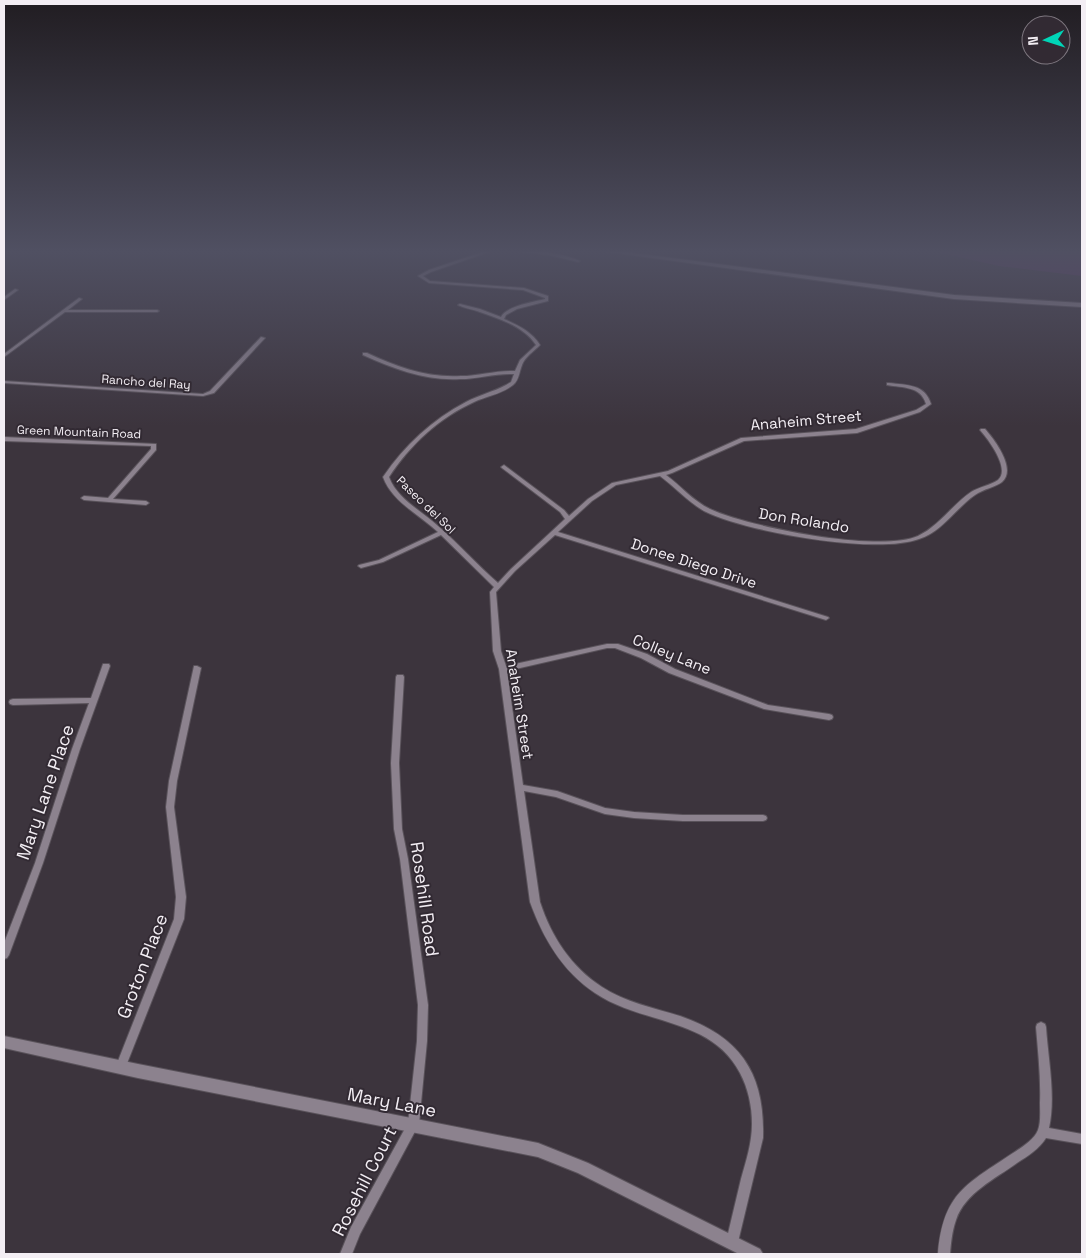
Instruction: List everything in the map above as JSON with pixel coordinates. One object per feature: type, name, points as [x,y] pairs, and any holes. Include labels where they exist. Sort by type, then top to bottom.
[{"type":"street","points":[[4,356],[67,309]]},
{"type":"street","name":"Paseo del Sol","points":[[471,309],[502,319],[536,341],[538,345],[522,361],[513,383],[508,388],[468,403],[429,428],[403,452],[386,477],[386,480],[399,496],[497,586]]},
{"type":"street","points":[[502,319],[504,314],[516,309]]},
{"type":"street","points":[[64,311],[157,311]]},
{"type":"street","name":"Rancho del Ray","points":[[4,382],[203,395],[212,392],[263,338]]},
{"type":"street","points":[[4,348],[13,349]]},
{"type":"street","points":[[365,354],[403,371],[416,374],[466,378],[517,373]]},
{"type":"street","name":"Anaheim Street","points":[[732,1242],[757,1140],[758,1116],[751,1082],[739,1058],[707,1032],[637,1008],[598,990],[554,948],[542,924],[535,902],[492,600],[497,586],[590,500],[614,484],[661,474],[743,439],[857,430],[918,411],[929,404],[925,395],[919,390],[889,384]]},
{"type":"street","name":"Don Rolando","points":[[661,474],[710,512],[748,523],[833,540],[892,541],[911,539],[944,522],[969,496],[1002,480],[1004,473],[999,451],[983,430]]},
{"type":"street","name":"Green Mountain Road","points":[[4,439],[154,445],[154,449],[110,499]]},
{"type":"street","points":[[504,467],[562,512],[569,520]]},
{"type":"street","points":[[84,498],[146,503]]},
{"type":"street","points":[[361,566],[381,561],[441,533]]},
{"type":"street","name":"Donee Diego Drive","points":[[555,533],[826,618]]},
{"type":"street","name":"Colley Lane","points":[[503,669],[607,646],[616,646],[644,656],[672,671],[767,707],[829,717]]},
{"type":"street","name":"Mary Lane Place","points":[[4,955],[39,863],[76,749],[106,666]]},
{"type":"street","name":"Groton Place","points":[[121,1066],[178,919],[182,897],[170,807],[173,782],[197,668]]},
{"type":"street","name":"Rosehill Road","points":[[400,677],[395,763],[398,829],[404,859],[423,1005],[422,1041],[412,1124]]},
{"type":"street","points":[[13,702],[94,700]]},
{"type":"street","points":[[519,786],[557,794],[605,811],[634,815],[683,818],[763,818]]},
{"type":"street","points":[[944,1254],[946,1228],[959,1200],[969,1189],[1031,1147],[1044,1132],[1046,1093],[1041,1027]]},
{"type":"street","name":"Mary Lane","points":[[4,1042],[138,1071],[538,1150],[583,1168],[755,1254]]},
{"type":"street","name":"Rosehill Court","points":[[346,1254],[355,1230],[412,1124]]},
{"type":"street","points":[[1044,1132],[1082,1139]]}]
